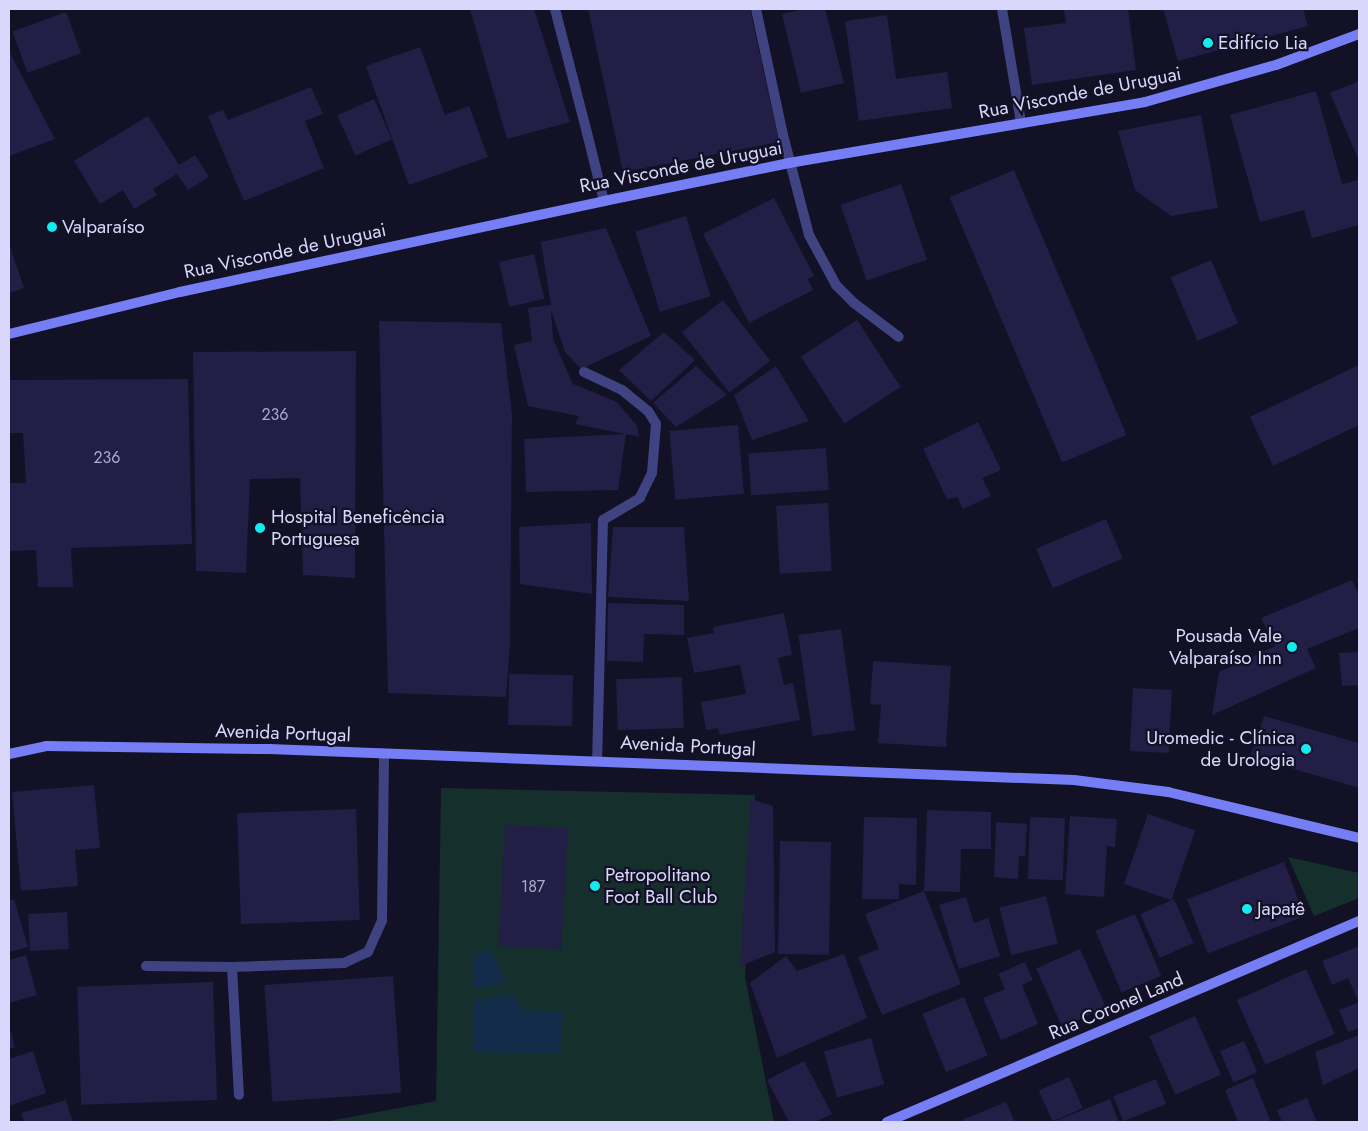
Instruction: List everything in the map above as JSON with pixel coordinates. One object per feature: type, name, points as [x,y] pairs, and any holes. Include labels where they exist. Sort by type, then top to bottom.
[{"type":"street","points":[[555,9],[604,201]]},
{"type":"street","points":[[756,9],[789,163],[809,235],[836,285],[854,303],[899,336]]},
{"type":"street","points":[[1002,9],[1021,123]]},
{"type":"street","name":"Rua Visconde de Uruguai","points":[[9,334],[180,292],[789,163],[1145,102],[1276,65],[1359,34]]},
{"type":"street","points":[[584,372],[622,390],[648,411],[656,424],[652,474],[640,498],[603,520],[597,759]]},
{"type":"street","name":"Avenida Portugal","points":[[9,754],[46,746],[269,748],[384,754],[597,759],[1074,780],[1168,792],[1359,838]]},
{"type":"street","points":[[146,966],[232,967],[344,963],[368,952],[382,921],[384,754]]},
{"type":"street","name":"Rua Coronel Land","points":[[887,1122],[1359,922]]},
{"type":"street","points":[[232,967],[239,1095]]},
{"type":"green space","name":"Petropolitano Foot Ball Club","points":[[441,788],[755,795],[745,977],[774,1122],[324,1122],[436,1101]]},
{"type":"green space","points":[[1288,857],[1359,873],[1359,898],[1314,916]]},
{"type":"water","points":[[490,950],[507,983],[473,989],[473,955]]},
{"type":"water","points":[[512,994],[523,1010],[563,1012],[560,1054],[473,1052],[473,1001]]},
{"type":"building","points":[[470,9],[534,9],[570,122],[507,139]]},
{"type":"building","points":[[588,9],[750,9],[779,142],[623,172]]},
{"type":"building","points":[[804,9],[825,9],[844,83],[801,93],[782,14]]},
{"type":"building","points":[[1064,9],[1128,9],[1136,70],[1032,85],[1024,28],[1066,23]]},
{"type":"building","name":"Edifício Lia","points":[[1163,9],[1303,9],[1308,26],[1178,61]]},
{"type":"building","points":[[66,12],[81,53],[27,73],[12,31]]},
{"type":"building","points":[[887,15],[896,79],[947,72],[952,108],[859,121],[845,21]]},
{"type":"building","points":[[420,47],[445,115],[469,106],[488,157],[409,185],[366,66]]},
{"type":"building","points":[[9,51],[55,139],[9,156]]},
{"type":"building","points":[[1359,81],[1359,161],[1330,93]]},
{"type":"building","points":[[311,87],[323,114],[305,121],[324,168],[244,201],[208,116],[223,110],[228,120]]},
{"type":"building","points":[[1316,91],[1342,184],[1358,180],[1359,225],[1312,238],[1304,210],[1260,222],[1230,115]]},
{"type":"building","points":[[374,99],[392,139],[355,155],[337,115]]},
{"type":"building","points":[[1201,115],[1218,208],[1171,216],[1135,190],[1118,131]]},
{"type":"building","points":[[148,116],[179,165],[195,155],[209,177],[188,190],[177,174],[153,189],[157,195],[134,209],[123,190],[100,204],[74,161]]},
{"type":"building","points":[[1014,170],[1127,435],[1062,462],[950,197]]},
{"type":"building","points":[[901,184],[927,260],[867,280],[840,205]]},
{"type":"building","points":[[774,198],[814,276],[808,279],[813,290],[749,323],[703,234]]},
{"type":"building","points":[[686,216],[711,296],[660,312],[635,231]]},
{"type":"building","points":[[606,228],[651,336],[581,369],[565,352],[551,310],[553,339],[573,384],[617,402],[637,426],[639,437],[626,434],[618,490],[526,492],[524,439],[625,434],[575,424],[579,416],[528,406],[514,345],[532,341],[528,308],[551,305],[541,242]]},
{"type":"building","points":[[9,244],[24,288],[9,293]]},
{"type":"building","points":[[534,254],[544,299],[509,307],[499,262]]},
{"type":"building","points":[[1211,260],[1238,324],[1197,341],[1170,277]]},
{"type":"building","points":[[723,300],[770,361],[729,393],[682,332]]},
{"type":"building","points":[[857,320],[901,387],[844,424],[801,356]]},
{"type":"building","points":[[379,321],[501,323],[512,414],[510,643],[506,697],[388,693]]},
{"type":"building","points":[[664,332],[695,360],[651,401],[619,370]]},
{"type":"building","points":[[356,351],[355,578],[303,575],[300,478],[250,479],[246,573],[196,571],[193,352]]},
{"type":"building","points":[[1359,365],[1359,425],[1273,466],[1250,417]]},
{"type":"building","points":[[696,366],[727,395],[676,427],[653,403]]},
{"type":"building","points":[[776,366],[809,421],[752,440],[734,395]]},
{"type":"building","points":[[188,379],[192,544],[71,548],[73,587],[38,587],[36,550],[9,551],[9,483],[26,483],[23,433],[9,433],[9,380]]},
{"type":"building","points":[[978,422],[1001,470],[982,478],[991,496],[963,509],[957,497],[947,499],[923,449]]},
{"type":"building","points":[[738,425],[744,494],[675,500],[669,431]]},
{"type":"building","points":[[826,448],[829,490],[751,495],[748,453]]},
{"type":"building","points":[[828,503],[832,571],[780,574],[776,506]]},
{"type":"building","points":[[1106,519],[1123,559],[1053,588],[1036,549]]},
{"type":"building","points":[[591,523],[592,594],[520,584],[519,527]]},
{"type":"building","points":[[613,527],[684,527],[689,601],[608,597]]},
{"type":"building","name":"Pousada Vale Valparaíso Inn","points":[[1352,580],[1359,595],[1359,628],[1307,649],[1316,668],[1212,715],[1219,672],[1275,646],[1261,618]]},
{"type":"building","points":[[608,603],[684,605],[684,635],[644,634],[643,662],[607,661]]},
{"type":"building","points":[[784,613],[792,655],[778,658],[784,685],[793,683],[800,720],[720,735],[718,728],[706,730],[701,702],[746,694],[740,665],[694,673],[687,638],[714,633],[713,627]]},
{"type":"building","points":[[841,629],[855,730],[813,736],[798,635]]},
{"type":"building","points":[[1359,652],[1359,685],[1342,686],[1339,653]]},
{"type":"building","points":[[873,661],[951,666],[946,747],[878,743],[881,705],[870,704]]},
{"type":"building","points":[[509,674],[573,675],[572,726],[508,725]]},
{"type":"building","points":[[682,677],[684,728],[618,730],[616,679]]},
{"type":"building","points":[[1133,688],[1172,690],[1169,753],[1130,751]]},
{"type":"building","name":"Uromedic - Clínica de Urologia","points":[[1264,716],[1359,743],[1359,788],[1250,756]]},
{"type":"building","points":[[94,785],[100,848],[75,850],[78,886],[21,891],[12,792]]},
{"type":"building","points":[[751,799],[773,806],[775,952],[740,966]]},
{"type":"building","points":[[356,809],[360,920],[241,924],[237,813]]},
{"type":"building","points":[[927,810],[991,812],[991,849],[961,849],[960,892],[924,891]]},
{"type":"building","points":[[1148,814],[1195,830],[1171,900],[1124,884]]},
{"type":"building","points":[[1070,816],[1117,819],[1115,847],[1107,846],[1104,897],[1065,894]]},
{"type":"building","points":[[864,817],[917,818],[916,885],[899,884],[899,899],[862,899]]},
{"type":"building","points":[[1030,817],[1065,818],[1063,880],[1028,879]]},
{"type":"building","points":[[996,822],[1027,824],[1025,856],[1019,856],[1018,879],[994,877]]},
{"type":"building","name":"Petropolitano Foot Ball Club","points":[[505,825],[568,828],[562,949],[499,946]]},
{"type":"building","points":[[780,841],[831,842],[829,955],[778,954]]},
{"type":"building","name":"Japatê","points":[[1284,862],[1305,916],[1208,953],[1187,899]]},
{"type":"building","points":[[924,891],[961,984],[882,1015],[858,957],[879,949],[865,914]]},
{"type":"building","points":[[1046,896],[1058,944],[1011,955],[999,908]]},
{"type":"building","points":[[966,897],[974,923],[988,918],[1000,956],[959,969],[939,905]]},
{"type":"building","points":[[14,899],[28,947],[9,952],[9,901]]},
{"type":"building","points":[[1174,899],[1194,943],[1160,958],[1140,914]]},
{"type":"building","points":[[67,912],[69,949],[30,951],[28,914]]},
{"type":"building","points":[[1135,914],[1161,976],[1122,992],[1095,931]]},
{"type":"building","points":[[1359,946],[1359,1002],[1348,978],[1332,985],[1322,961]]},
{"type":"building","points":[[1080,949],[1106,1007],[1062,1027],[1036,969]]},
{"type":"building","points":[[844,954],[867,1018],[777,1058],[750,983],[786,956],[797,971]]},
{"type":"building","points":[[26,955],[37,995],[9,1003],[9,960]]},
{"type":"building","points":[[1025,962],[1033,980],[1022,985],[1038,1024],[1001,1040],[983,998],[1005,989],[998,974]]},
{"type":"building","points":[[1306,969],[1335,1034],[1265,1065],[1237,1000]]},
{"type":"building","points":[[393,976],[401,1093],[272,1102],[264,985]]},
{"type":"building","points":[[213,982],[217,1100],[81,1105],[77,987]]},
{"type":"building","points":[[964,997],[988,1055],[946,1072],[922,1014]]},
{"type":"building","points":[[1359,1002],[1359,1028],[1348,1032],[1339,1010]]},
{"type":"building","points":[[1195,1016],[1221,1074],[1175,1095],[1149,1036]]},
{"type":"building","points":[[9,1026],[15,1047],[9,1049]]},
{"type":"building","points":[[1359,1035],[1359,1068],[1323,1085],[1315,1052]]},
{"type":"building","points":[[871,1038],[884,1084],[837,1098],[824,1052]]},
{"type":"building","points":[[1244,1041],[1257,1072],[1233,1082],[1220,1051]]},
{"type":"building","points":[[33,1051],[46,1093],[9,1106],[9,1059]]},
{"type":"building","points":[[804,1061],[832,1114],[815,1122],[789,1122],[767,1080]]},
{"type":"building","points":[[1069,1077],[1083,1108],[1053,1121],[1039,1090]]},
{"type":"building","points":[[1253,1078],[1271,1122],[1238,1122],[1225,1090]]},
{"type":"building","points":[[1156,1079],[1166,1104],[1123,1121],[1113,1096]]},
{"type":"building","points":[[1307,1098],[1317,1122],[1282,1122],[1277,1110]]},
{"type":"building","points":[[1110,1099],[1119,1122],[1053,1122]]},
{"type":"building","points":[[66,1100],[73,1122],[24,1122],[21,1113]]},
{"type":"building","points":[[1006,1102],[1015,1122],[963,1122],[962,1120]]},
{"type":"place","name":"Edifício Lia","points":[[1208,43]]},
{"type":"place","name":"Valparaíso","points":[[52,227]]},
{"type":"place","name":"Hospital Beneficência Portuguesa","points":[[260,528]]},
{"type":"place","name":"Pousada Vale Valparaíso Inn","points":[[1292,647]]},
{"type":"place","name":"Uromedic - Clínica de Urologia","points":[[1306,749]]},
{"type":"place","name":"Petropolitano Foot Ball Club","points":[[595,886]]},
{"type":"place","name":"Japatê","points":[[1247,909]]}]
